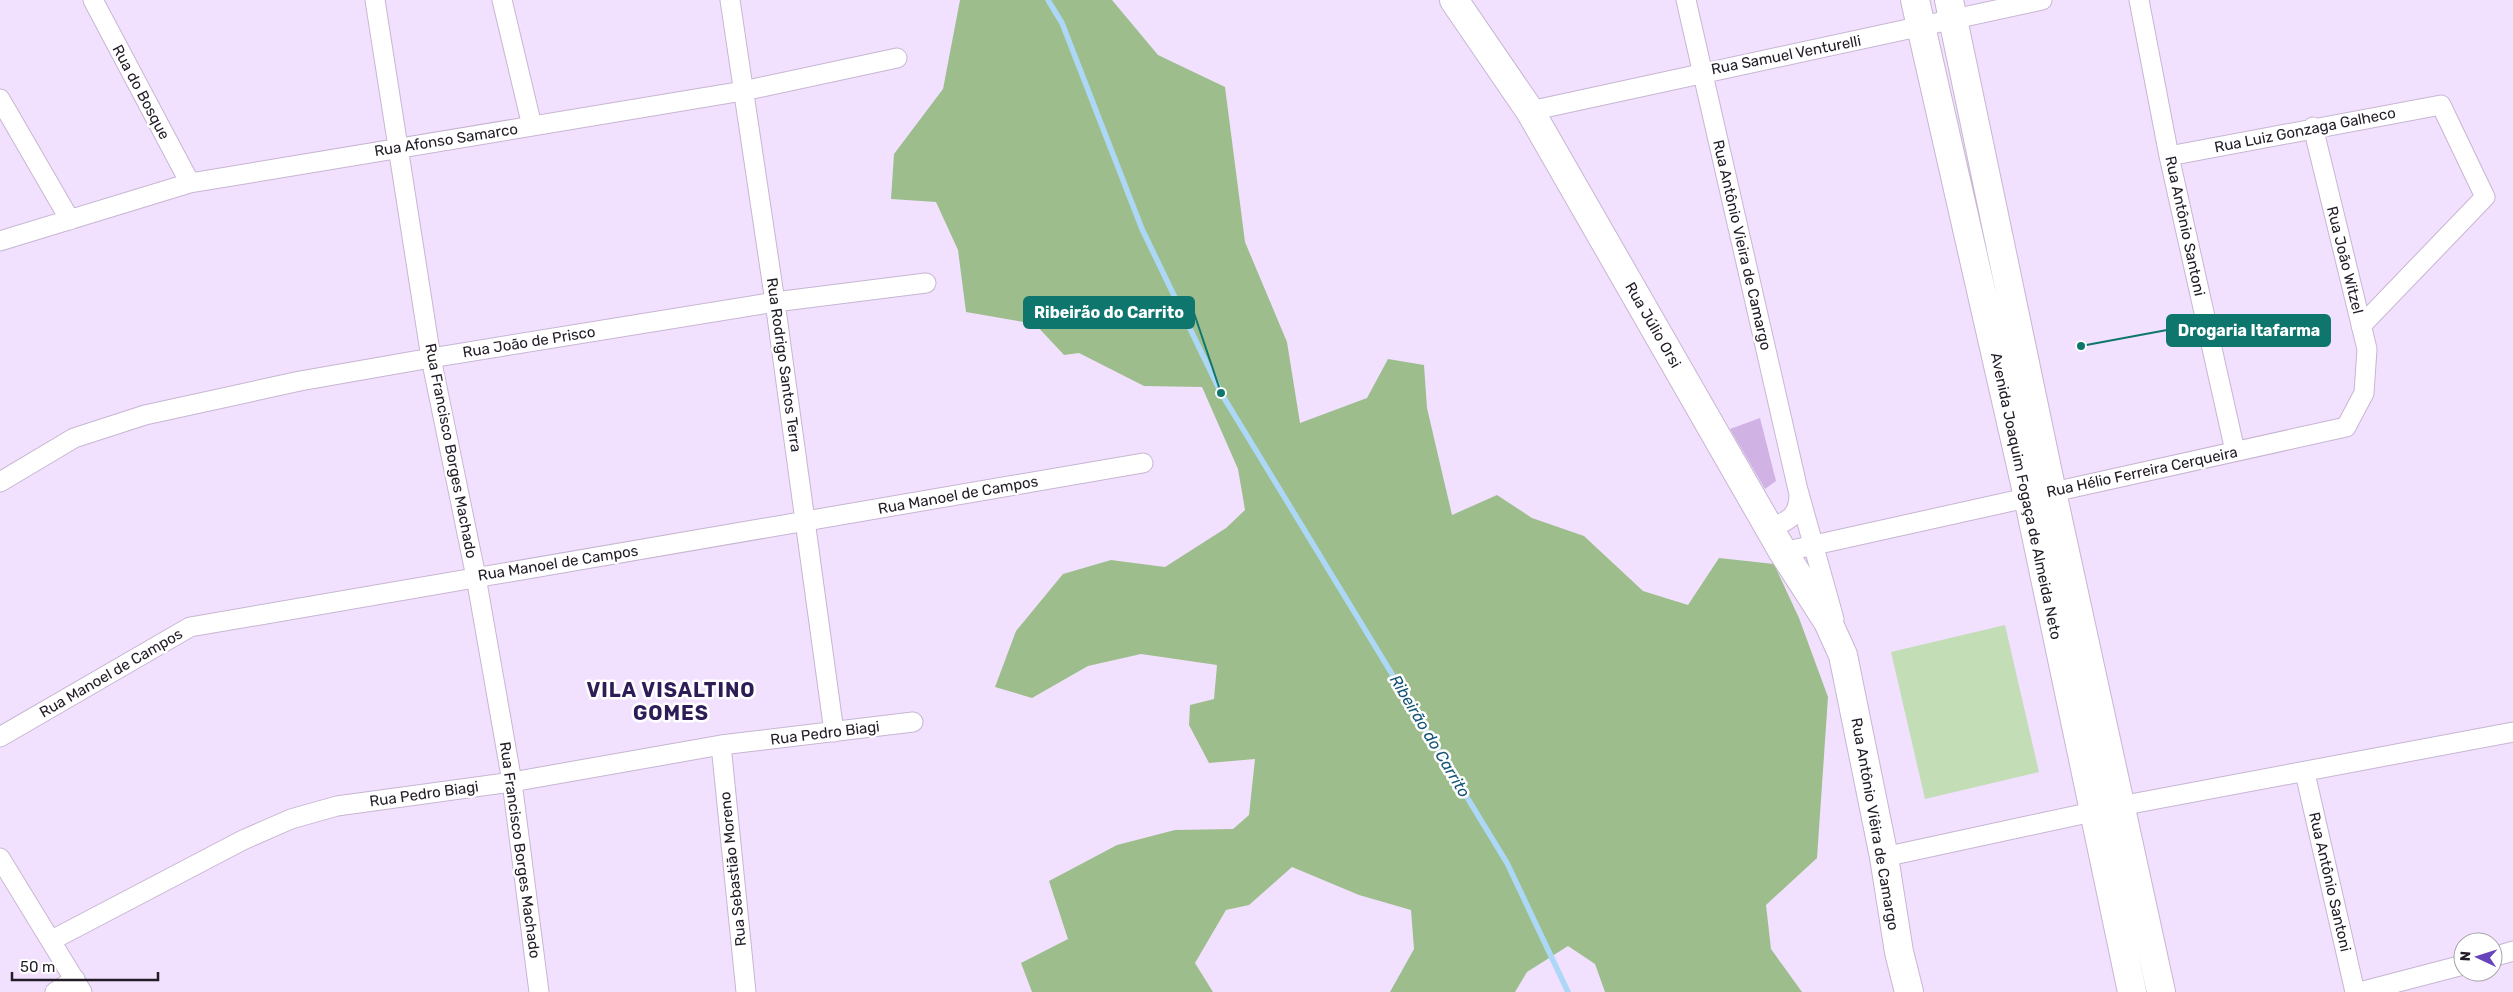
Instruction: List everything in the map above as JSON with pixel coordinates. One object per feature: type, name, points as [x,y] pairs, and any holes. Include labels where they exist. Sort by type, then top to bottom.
[{"type":"street","name":"Rua do Bosque","points":[[93,0],[190,183]]},
{"type":"street","name":"Rua Francisco Borges Machado","points":[[375,0],[431,358],[476,577],[512,782],[539,992]]},
{"type":"street","points":[[502,0],[532,126]]},
{"type":"street","name":"Rua Rodrigo Santos Terra","points":[[730,0],[775,302],[834,732]]},
{"type":"street","name":"Rua Júlio Orsi","points":[[1454,0],[1530,111],[1783,552],[1828,622],[1843,655]]},
{"type":"street","points":[[1470,0],[1477,34]]},
{"type":"street","name":"Rua Antônio Vieira de Camargo","points":[[1686,0],[1798,490],[1843,655]]},
{"type":"street","name":"Avenida Joaquim Fogaça de Almeida Neto","points":[[1916,0],[1921,28],[2120,806],[2161,992]]},
{"type":"street","name":"Rua Samuel Venturelli","points":[[1530,111],[1703,72],[1921,28],[1951,10],[2042,0]]},
{"type":"street","name":"Rua Antônio Santoni","points":[[2139,0],[2169,156],[2234,451]]},
{"type":"street","name":"Avenida Joaquim Fogaça de Almeida Neto","points":[[1951,10],[2040,494],[2093,812],[2132,992]]},
{"type":"street","name":"Rua Afonso Samarco","points":[[0,241],[190,183],[743,91],[897,58]]},
{"type":"street","points":[[0,100],[70,220]]},
{"type":"street","name":"Rua Luiz Gonzaga Galheco","points":[[2169,156],[2313,127],[2441,105],[2486,197],[2361,326]]},
{"type":"street","name":"Rua João Witzel","points":[[2313,127],[2367,349],[2364,393]]},
{"type":"street","name":"Rua João de Prisco","points":[[0,482],[74,438],[145,415],[300,381],[775,302],[926,283]]},
{"type":"street","name":"Rua Hélio Ferreira Cerqueira","points":[[1783,552],[2346,427],[2364,393]]},
{"type":"street","name":"Rua Manoel de Campos","points":[[0,737],[190,627],[1143,463]]},
{"type":"street","points":[[1770,528],[1791,519],[1796,514],[1798,490]]},
{"type":"street","name":"Rua Antônio Viêira de Camargo","points":[[1843,655],[1884,857],[1899,952],[1909,992]]},
{"type":"street","name":"Rua Pedro Biagi","points":[[52,940],[243,840],[291,818],[337,806],[512,782],[721,745],[913,722]]},
{"type":"street","points":[[1884,857],[2120,806],[2304,773],[2513,732]]},
{"type":"street","name":"Rua Sebastião Moreno","points":[[721,745],[746,992]]},
{"type":"street","name":"Rua Antônio Santoni","points":[[2304,773],[2355,992]]},
{"type":"street","points":[[0,858],[79,986],[55,992]]},
{"type":"street","points":[[2360,992],[2453,968]]},
{"type":"green space","points":[[960,0],[1112,0],[1158,55],[1225,87],[1245,242],[1287,342],[1300,423],[1367,398],[1388,359],[1424,365],[1427,408],[1452,515],[1497,495],[1532,518],[1584,536],[1643,591],[1688,605],[1719,558],[1774,564],[1799,618],[1828,697],[1817,858],[1766,905],[1771,949],[1802,992],[1605,992],[1595,964],[1568,946],[1527,972],[1515,992],[1390,992],[1414,949],[1411,910],[1359,895],[1292,867],[1249,905],[1226,910],[1195,963],[1213,992],[1032,992],[1021,963],[1068,939],[1049,881],[1117,845],[1175,830],[1233,829],[1249,815],[1255,759],[1209,763],[1189,725],[1190,705],[1214,699],[1217,665],[1141,654],[1088,666],[1032,698],[995,687],[1016,631],[1063,574],[1111,560],[1165,567],[1226,528],[1245,510],[1238,469],[1202,387],[1144,386],[1079,353],[1064,355],[1035,324],[966,312],[958,250],[936,202],[891,199],[894,154],[943,89]]},
{"type":"green space","points":[[2005,625],[2039,772],[1925,799],[1891,652]]},
{"type":"building","points":[[1760,418],[1776,481],[1765,489],[1730,429]]},
{"type":"waterway","name":"Ribeirão do Carrito","points":[[1048,0],[1062,23],[1142,229],[1221,393],[1507,863],[1568,992]]},
{"type":"place","name":"Drogaria Itafarma","points":[[2081,346]]},
{"type":"place","name":"Ribeirão do Carrito","points":[[1221,393]]},
{"type":"district","name":"VILA VISALTINO GOMES","points":[[671,702]]}]
